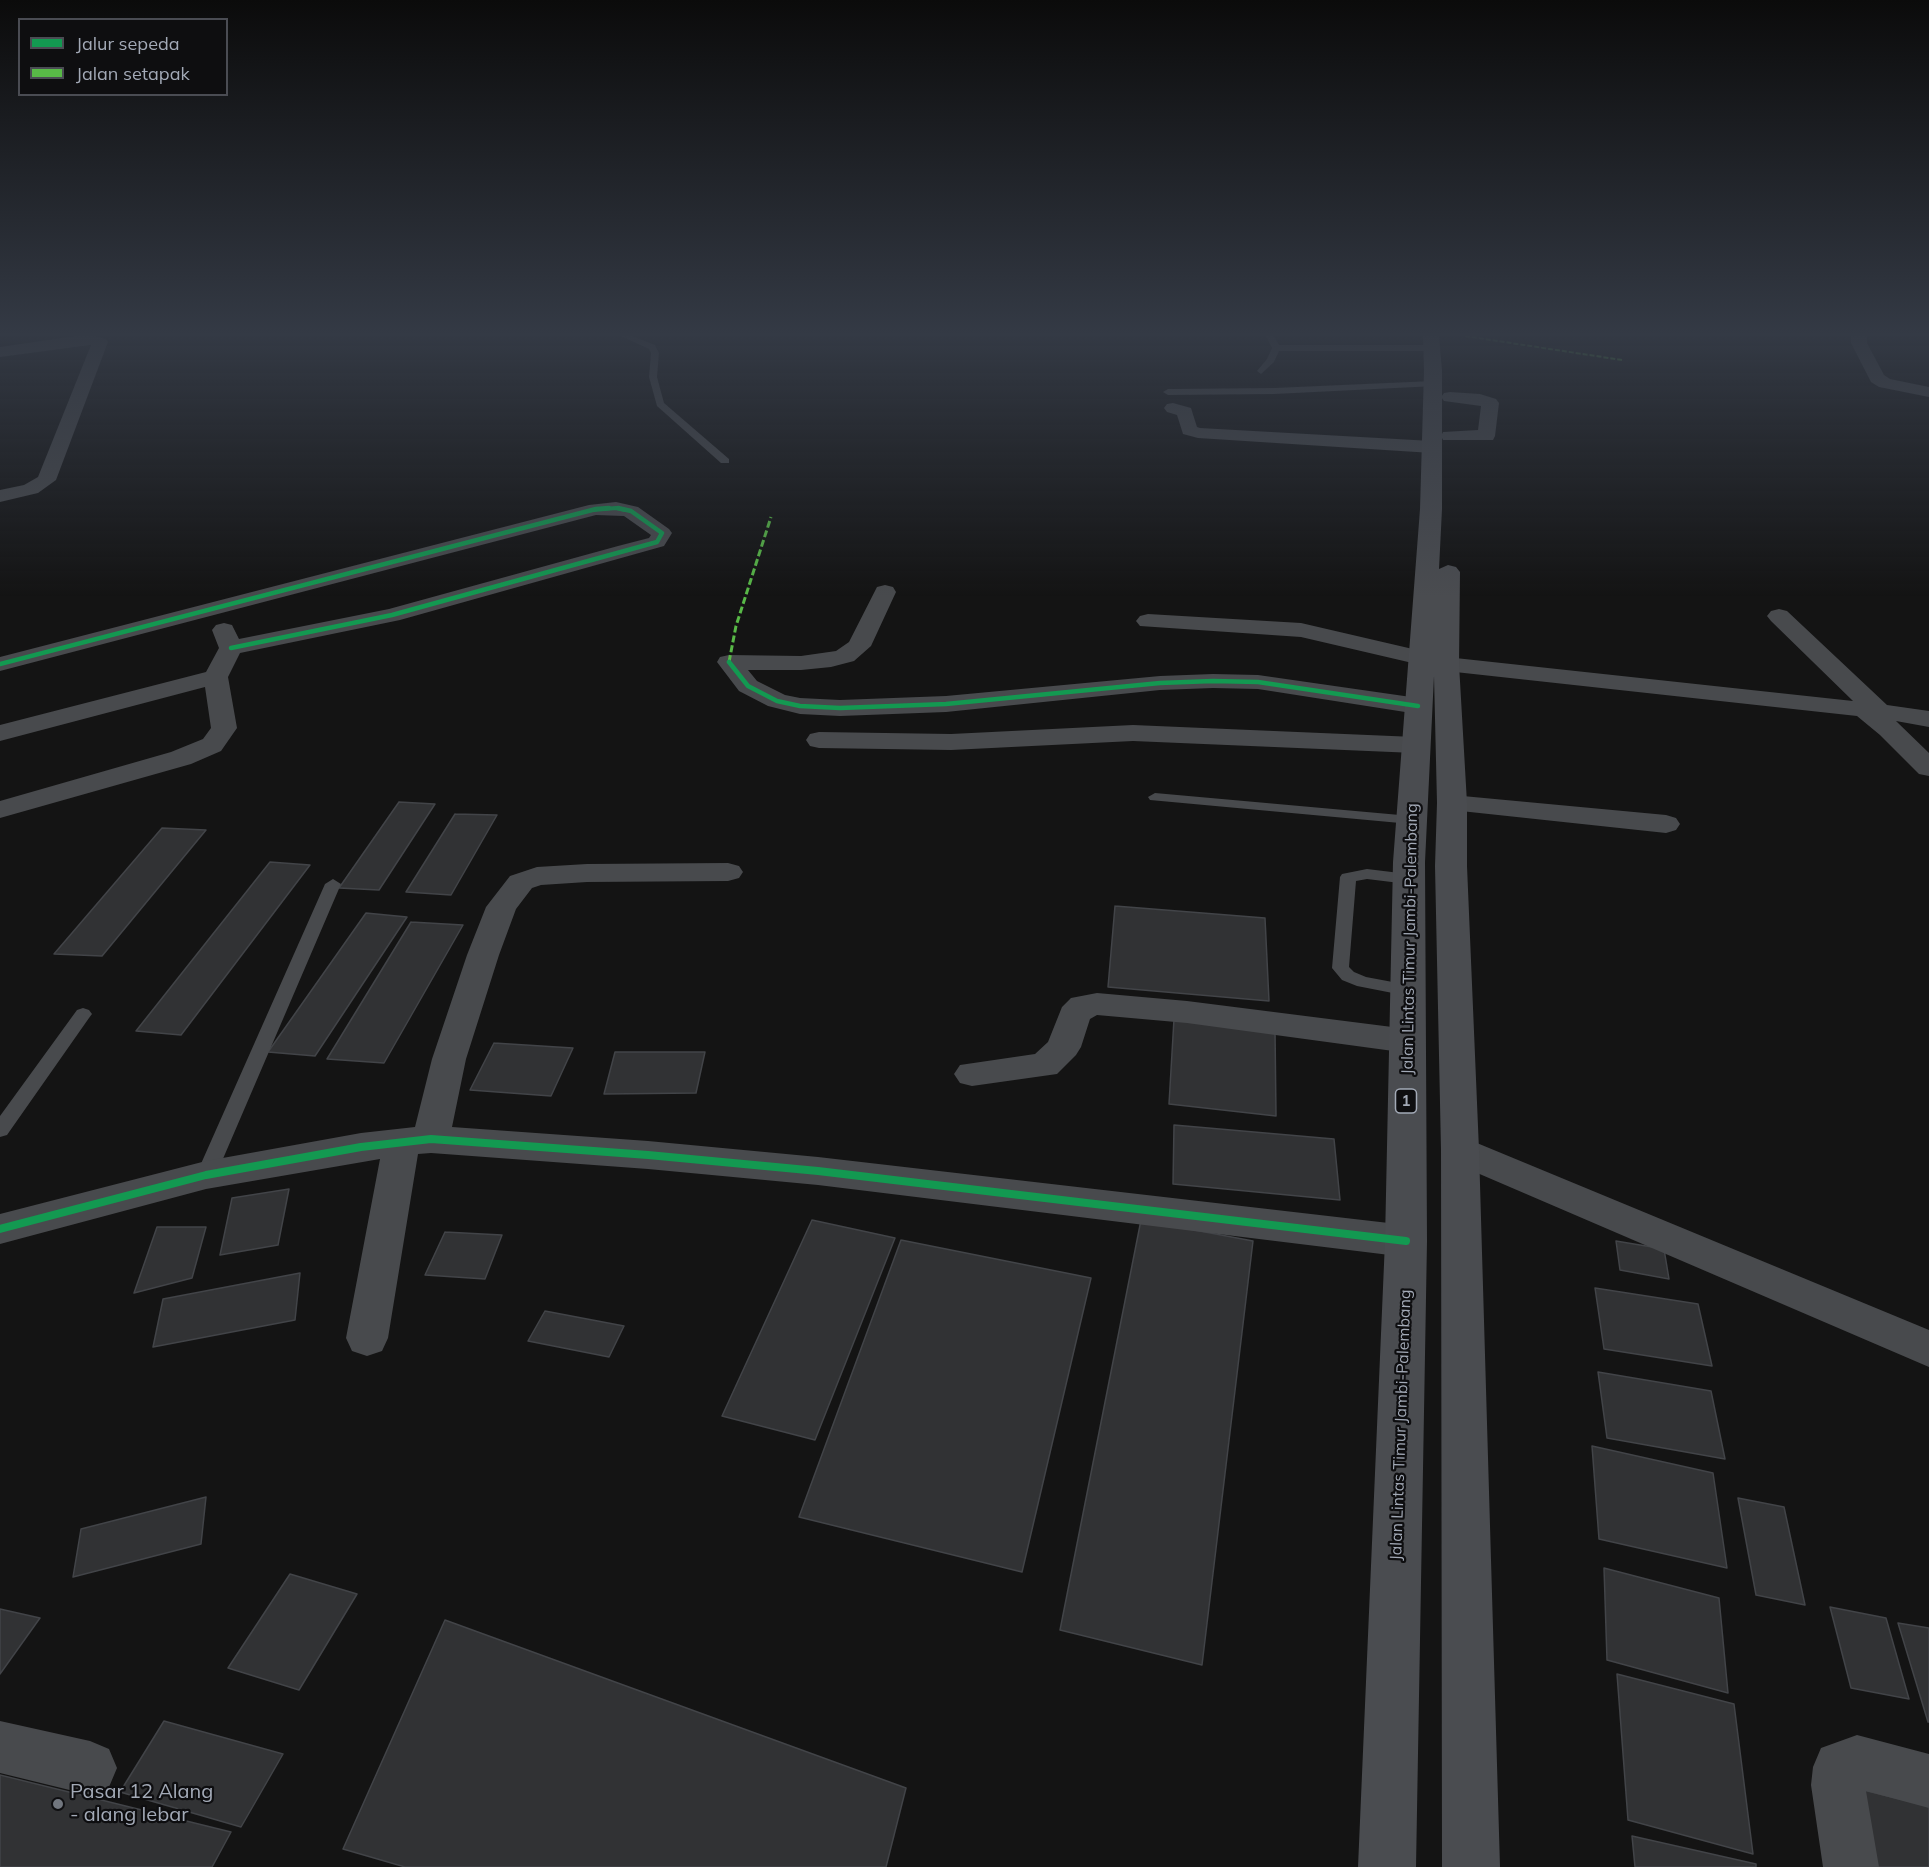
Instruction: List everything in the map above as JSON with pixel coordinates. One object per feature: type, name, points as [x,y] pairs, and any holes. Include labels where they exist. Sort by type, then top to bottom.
[{"type":"highway","name":"Jalan Lintas Timur Jambi-Palembang","points":[[1441,423],[1433,661],[1452,803],[1452,921],[1460,1150],[1471,1867]]},
{"type":"highway","name":"Jalan Lintas Timur Jambi-Palembang","points":[[1387,1867],[1406,1241],[1408,897],[1418,706],[1433,661]]},
{"type":"highway","points":[[1408,897],[1452,921]]},
{"type":"street","points":[[0,496],[31,489],[46,480],[69,423]]},
{"type":"street","points":[[1187,423],[1189,430],[1198,433],[1441,442]]},
{"type":"street","points":[[0,664],[216,610],[596,509],[616,508],[631,511],[662,534],[657,542],[392,615],[231,648]]},
{"type":"street","points":[[885,592],[860,646],[846,656],[801,663],[729,662],[748,686],[777,701],[800,706],[840,708],[946,704],[1160,683],[1213,681],[1269,684],[1418,706]]},
{"type":"street","points":[[0,810],[181,758],[212,745],[224,728],[216,677],[231,648],[216,610]]},
{"type":"street","points":[[1779,616],[1929,768]]},
{"type":"street","points":[[1148,621],[1301,630],[1433,661],[1872,710],[1929,719]]},
{"type":"street","points":[[0,733],[216,677]]},
{"type":"street","points":[[819,740],[951,742],[1132,733],[1416,745]]},
{"type":"street","points":[[1452,803],[1666,824]]},
{"type":"street","points":[[367,1338],[416,1140],[449,1059],[501,907],[522,882],[537,876],[728,872]]},
{"type":"street","points":[[972,1074],[1045,1065],[1064,1047],[1074,1015],[1083,1006],[1097,1004],[1187,1012],[1408,1041]]},
{"type":"street","points":[[0,1228],[206,1175],[416,1140],[648,1155],[818,1171],[1406,1241]]},
{"type":"street","points":[[1460,1150],[1929,1349]]},
{"type":"street","points":[[0,1747],[90,1768]]},
{"type":"street","points":[[1851,1867],[1838,1785],[1840,1767],[1857,1762],[1929,1781]]},
{"type":"lane","points":[[682,423],[725,461]]},
{"type":"lane","points":[[1155,797],[1411,820]]},
{"type":"lane","points":[[1408,897],[1367,874],[1348,876],[1340,968],[1348,976],[1364,982],[1408,990]]},
{"type":"lane","points":[[206,1175],[333,884]]},
{"type":"lane","points":[[0,1130],[83,1014]]},
{"type":"building","points":[[399,802],[435,804],[379,890],[339,888]]},
{"type":"building","points":[[455,814],[497,815],[451,895],[406,892]]},
{"type":"building","points":[[162,828],[206,830],[102,956],[54,954]]},
{"type":"building","points":[[270,862],[310,865],[181,1035],[136,1031]]},
{"type":"building","points":[[1115,906],[1265,918],[1269,1001],[1108,987]]},
{"type":"building","points":[[366,913],[407,917],[315,1056],[268,1052]]},
{"type":"building","points":[[411,922],[463,925],[384,1063],[327,1059]]},
{"type":"building","points":[[1174,1019],[1275,1029],[1276,1116],[1169,1104]]},
{"type":"building","points":[[494,1043],[573,1048],[551,1096],[470,1090]]},
{"type":"building","points":[[615,1052],[705,1052],[696,1093],[604,1094]]},
{"type":"building","points":[[1174,1125],[1334,1139],[1340,1200],[1173,1184]]},
{"type":"building","points":[[289,1189],[278,1245],[220,1255],[232,1198]]},
{"type":"building","points":[[812,1220],[895,1238],[815,1440],[722,1416]]},
{"type":"building","points":[[1141,1220],[1253,1241],[1202,1665],[1060,1630]]},
{"type":"building","points":[[157,1227],[206,1227],[192,1278],[134,1293]]},
{"type":"building","points":[[445,1232],[502,1235],[485,1279],[425,1275]]},
{"type":"building","points":[[901,1240],[1091,1278],[1022,1572],[799,1517]]},
{"type":"building","points":[[1616,1241],[1664,1249],[1669,1279],[1620,1270]]},
{"type":"building","points":[[300,1273],[295,1320],[153,1347],[163,1299]]},
{"type":"building","points":[[1595,1288],[1698,1304],[1712,1366],[1604,1349]]},
{"type":"building","points":[[545,1311],[624,1326],[609,1357],[528,1341]]},
{"type":"building","points":[[1598,1372],[1711,1391],[1725,1459],[1607,1438]]},
{"type":"building","points":[[1592,1446],[1713,1473],[1727,1568],[1599,1539]]},
{"type":"building","points":[[206,1497],[201,1544],[73,1577],[81,1529]]},
{"type":"building","points":[[1738,1498],[1784,1507],[1805,1605],[1756,1595]]},
{"type":"building","points":[[1604,1568],[1719,1598],[1728,1693],[1607,1660]]},
{"type":"building","points":[[290,1574],[357,1594],[299,1690],[228,1668]]},
{"type":"building","points":[[1830,1607],[1886,1618],[1909,1699],[1851,1688]]},
{"type":"building","points":[[0,1609],[40,1618],[0,1674]]},
{"type":"building","points":[[445,1620],[906,1788],[886,1867],[405,1867],[343,1849]]},
{"type":"building","points":[[1898,1623],[1929,1628],[1929,1722],[1928,1722]]},
{"type":"building","points":[[1617,1674],[1734,1704],[1753,1854],[1628,1820]]},
{"type":"building","points":[[164,1721],[283,1754],[241,1827],[120,1792]]},
{"type":"building","name":"Pasar 12 Alang - alang lebar","points":[[0,1775],[231,1832],[212,1867],[0,1867]]},
{"type":"building","points":[[1859,1789],[1929,1806],[1929,1867],[1873,1867]]},
{"type":"building","points":[[1632,1836],[1756,1864],[1756,1867],[1635,1867]]},
{"type":"marked path","points":[[729,662],[736,626],[771,517]]},
{"type":"cycle path","points":[[0,664],[596,509],[616,508],[631,511],[662,533],[657,542],[392,615],[231,648]]},
{"type":"cycle path","points":[[729,662],[748,686],[777,701],[800,706],[840,708],[946,704],[1160,683],[1213,681],[1258,682],[1418,706]]},
{"type":"cycle path","points":[[0,1229],[206,1175],[361,1147],[431,1139],[648,1155],[818,1171],[1406,1241]]},
{"type":"place","name":"Pasar 12 Alang - alang lebar","points":[[58,1804]]}]
